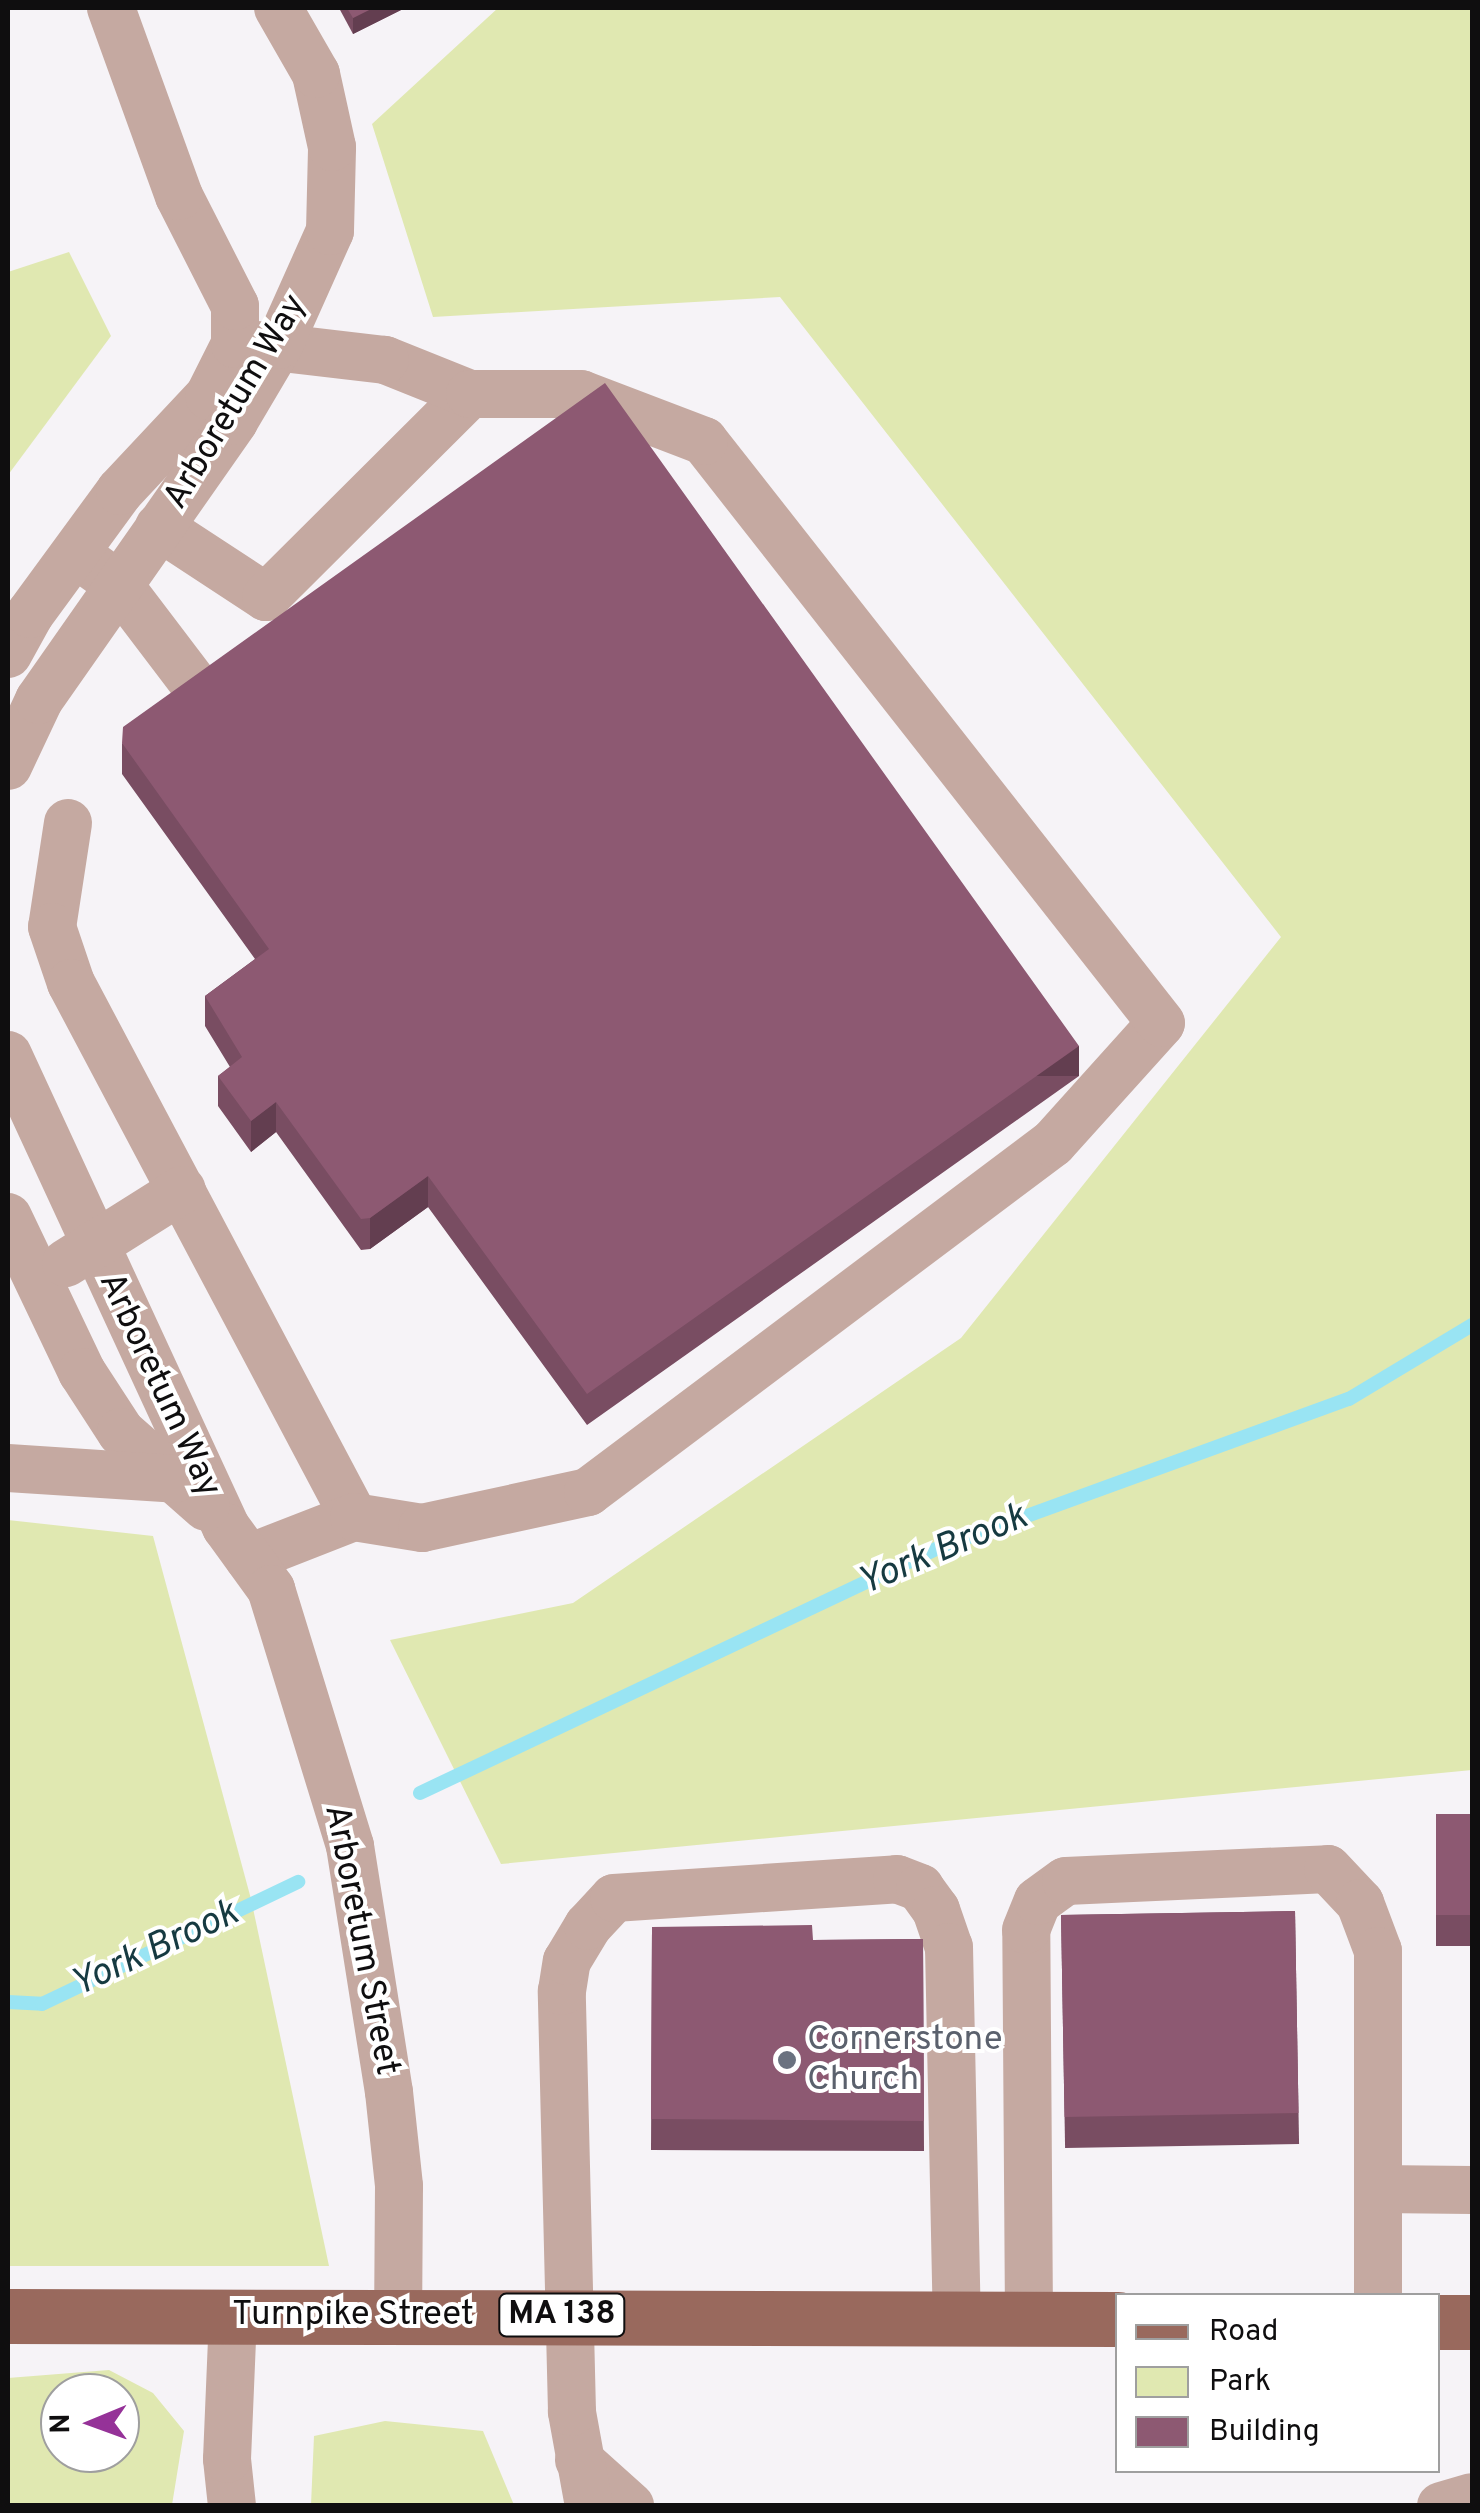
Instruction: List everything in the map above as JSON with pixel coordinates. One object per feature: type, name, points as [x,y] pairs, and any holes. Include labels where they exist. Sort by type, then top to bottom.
[{"type":"main road","name":"Turnpike Street","points":[[8,2316],[570,2314],[1115,2319]]},
{"type":"main road","points":[[1440,2322],[1472,2322]]},
{"type":"street","name":"Arboretum Way","points":[[8,766],[39,700],[234,421],[257,344],[178,196],[111,8]]},
{"type":"street","name":"Arboretum Way","points":[[8,654],[120,492],[257,344],[330,231],[332,147],[316,74],[278,8]]},
{"type":"street","points":[[238,1542],[354,1518],[422,1528],[588,1492],[1053,1143],[1162,1023],[704,441],[581,394],[470,394],[385,360],[257,344]]},
{"type":"street","points":[[159,527],[266,598],[470,394]]},
{"type":"street","points":[[75,553],[120,585],[192,680]]},
{"type":"street","points":[[68,823],[52,927],[71,983],[354,1518]]},
{"type":"street","name":"Arboretum Way","points":[[8,1055],[94,1249],[238,1542]]},
{"type":"street","points":[[36,1279],[94,1249],[182,1190]]},
{"type":"street","name":"Arboretum Way","points":[[8,1217],[82,1372],[121,1432],[176,1479],[238,1542]]},
{"type":"street","points":[[8,1468],[176,1479]]},
{"type":"street","name":"Arboretum Street","points":[[238,1542],[271,1589],[350,1846],[390,2092],[399,2186],[398,2316]]},
{"type":"street","points":[[1029,2319],[1026,1930],[1038,1901],[1066,1881],[1328,1869],[1360,1903],[1378,1951],[1378,2293]]},
{"type":"street","points":[[589,2506],[572,2412],[562,1991],[567,1961],[588,1926],[614,1898],[896,1879],[920,1888],[936,1910],[949,1946],[958,2318]]},
{"type":"street","points":[[1378,2189],[1472,2190]]},
{"type":"street","points":[[232,2314],[227,2459],[232,2506]]},
{"type":"street","points":[[580,2460],[630,2506]]},
{"type":"street","points":[[1441,2506],[1472,2497]]},
{"type":"green space","points":[[498,8],[1472,8],[1472,1770],[501,1864],[390,1640],[573,1603],[961,1338],[1281,937],[780,297],[433,317],[372,124]]},
{"type":"green space","points":[[69,252],[111,336],[8,475],[8,272]]},
{"type":"green space","points":[[8,1520],[153,1536],[251,1899],[329,2266],[8,2266]]},
{"type":"green space","points":[[109,2370],[115,2373],[71,2373]]},
{"type":"green space","points":[[40,2375],[40,2473],[140,2473],[140,2386],[153,2393],[184,2431],[172,2505],[8,2505],[8,2378]]},
{"type":"green space","points":[[385,2421],[483,2431],[514,2505],[311,2505],[314,2436]]},
{"type":"building","points":[[347,8],[373,8],[353,18]]},
{"type":"building","points":[[605,383],[1079,1046],[587,1394],[428,1176],[370,1218],[361,1219],[276,1102],[251,1121],[218,1076],[242,1057],[205,996],[269,949],[122,743],[123,727]]},
{"type":"building","points":[[1436,1814],[1472,1814],[1472,1915],[1436,1915]]},
{"type":"building","points":[[1295,1911],[1299,2113],[1065,2117],[1061,1915]]},
{"type":"building","name":"Cornerstone Church","points":[[812,1925],[813,1940],[923,1939],[924,2121],[651,2119],[652,1927]]},
{"type":"waterway","name":"York Brook","points":[[420,1793],[936,1549],[1349,1399],[1472,1325]]},
{"type":"waterway","name":"York Brook","points":[[8,2002],[42,2004],[298,1882]]},
{"type":"place","name":"Cornerstone Church","points":[[787,2060]]}]
